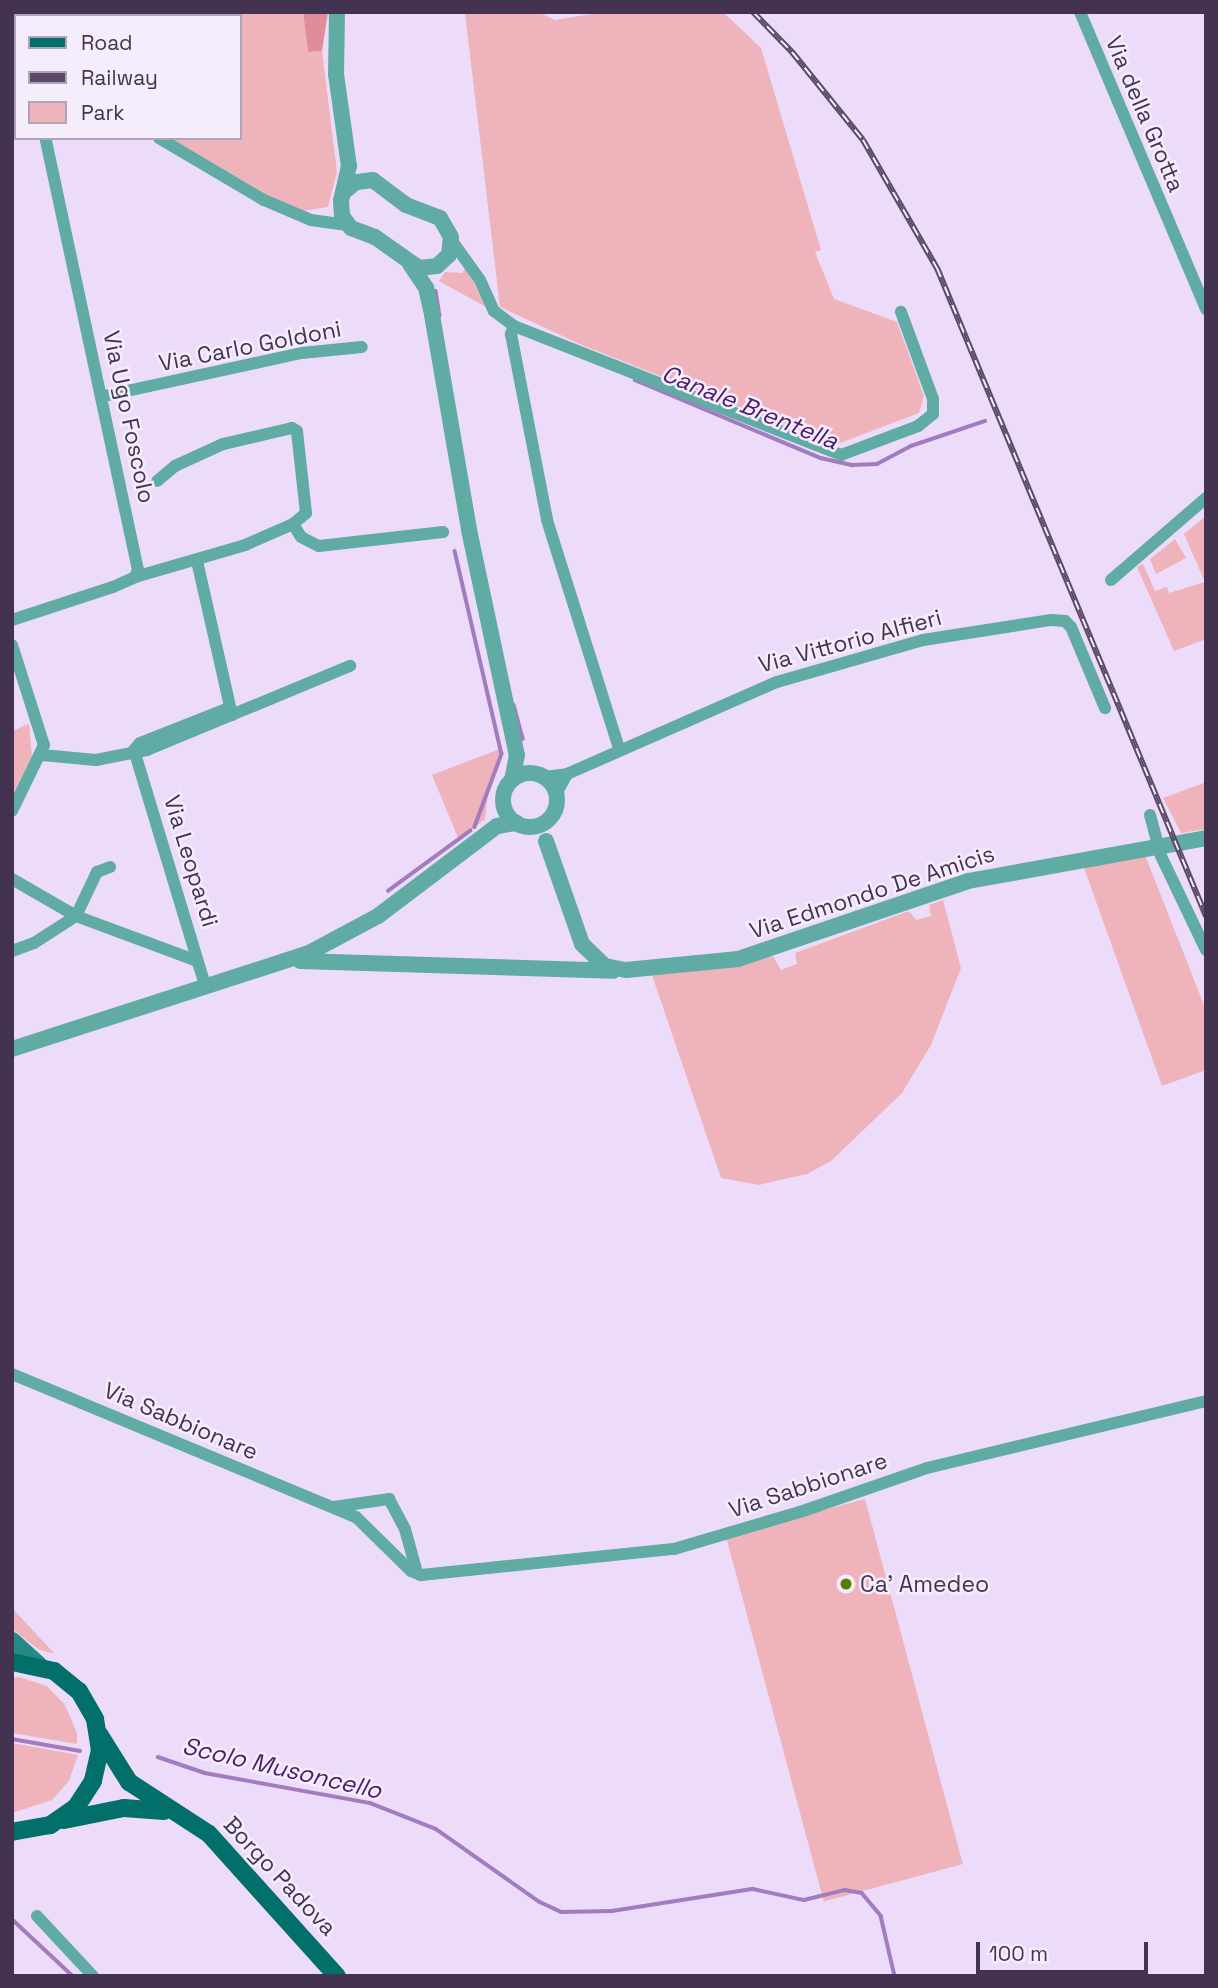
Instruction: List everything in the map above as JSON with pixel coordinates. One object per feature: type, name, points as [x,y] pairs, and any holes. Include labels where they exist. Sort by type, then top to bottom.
[{"type":"main road","points":[[12,1641],[39,1665]]},
{"type":"main road","points":[[12,1662],[39,1665]]},
{"type":"main road","name":"Borgo Padova","points":[[39,1665],[79,1691],[99,1734],[129,1782],[181,1815],[219,1844],[337,1976]]},
{"type":"main road","points":[[50,1825],[76,1807],[93,1781],[99,1734]]},
{"type":"main road","points":[[12,1832],[124,1808],[181,1815]]},
{"type":"street","points":[[337,12],[336,74],[348,152],[343,196],[347,225]]},
{"type":"street","name":"Via della Grotta","points":[[1080,12],[1206,309]]},
{"type":"street","name":"Via Ugo Foscolo","points":[[45,140],[104,396],[138,563],[135,577]]},
{"type":"street","points":[[162,140],[264,200],[317,220],[347,225],[384,243],[410,264],[426,288],[469,530],[517,755],[497,826]]},
{"type":"street","points":[[348,152],[369,179],[383,184],[406,205],[440,218],[448,225],[452,242],[465,264],[480,280],[494,310],[514,326],[846,455],[918,426],[933,414],[933,399],[901,312]]},
{"type":"street","points":[[317,220],[343,196],[369,179]]},
{"type":"street","points":[[426,288],[437,265],[449,255],[452,242]]},
{"type":"street","points":[[410,264],[423,269],[437,265],[465,264]]},
{"type":"street","points":[[514,326],[511,334],[547,520],[619,748]]},
{"type":"street","name":"Via Carlo Goldoni","points":[[104,396],[302,353],[362,347]]},
{"type":"street","points":[[12,620],[135,577],[197,561],[293,524],[306,513],[297,431],[292,428],[223,444],[175,466],[157,481]]},
{"type":"street","points":[[1111,580],[1206,498]]},
{"type":"street","points":[[293,524],[301,537],[319,546],[443,532]]},
{"type":"street","points":[[197,561],[231,712]]},
{"type":"street","name":"Via Vittorio Alfieri","points":[[541,775],[567,774],[619,748],[777,682],[923,640],[1051,620],[1065,621],[1071,627],[1105,708]]},
{"type":"street","points":[[12,645],[44,736],[42,755],[12,811]]},
{"type":"street","points":[[42,755],[96,760],[134,750],[147,750],[231,712],[316,684],[326,675],[350,666]]},
{"type":"street","name":"Via Leopardi","points":[[134,750],[205,985]]},
{"type":"street","points":[[517,755],[541,775],[556,794]]},
{"type":"street","points":[[558,969],[574,961],[579,941],[546,841],[556,794],[567,774]]},
{"type":"street","points":[[512,780],[541,775]]},
{"type":"street","points":[[503,802],[522,825],[546,841]]},
{"type":"street","points":[[1150,815],[1158,846],[1206,950]]},
{"type":"street","points":[[365,961],[345,953],[347,934],[497,826],[522,825],[549,819]]},
{"type":"street","name":"Via Edmondo De Amicis","points":[[280,963],[365,961],[631,970],[702,966],[749,957],[953,885],[1206,838]]},
{"type":"street","points":[[12,951],[76,916],[97,872],[110,867]]},
{"type":"street","points":[[12,879],[76,916],[197,961]]},
{"type":"street","points":[[568,902],[594,949],[616,966],[631,970]]},
{"type":"street","name":"Via Edmondo De Amicis","points":[[12,1049],[280,963],[347,934]]},
{"type":"street","points":[[579,941],[605,966],[631,970]]},
{"type":"street","name":"Via Sabbionare","points":[[12,1374],[356,1517],[417,1573],[622,1557],[674,1549],[800,1512],[927,1468],[1206,1401]]},
{"type":"street","points":[[334,1507],[374,1497],[389,1499],[405,1529],[417,1573]]},
{"type":"street","points":[[37,1916],[93,1976]]},
{"type":"green space","points":[[217,12],[303,12],[308,52],[322,51],[337,172],[328,207],[296,212],[174,140],[242,140],[242,14]]},
{"type":"green space","points":[[538,12],[555,20],[604,12],[723,12],[761,48],[821,250],[815,252],[834,299],[897,322],[924,396],[919,413],[835,445],[582,345],[500,307],[465,13]]},
{"type":"green space","points":[[465,269],[486,307],[439,281],[445,272],[462,273]]},
{"type":"green space","points":[[1206,516],[1206,639],[1174,651],[1137,567],[1143,564],[1155,591],[1167,587],[1169,593],[1205,582],[1184,534]]},
{"type":"green space","points":[[1175,539],[1186,558],[1156,574],[1150,559]]},
{"type":"green space","points":[[29,724],[32,756],[12,796],[12,731]]},
{"type":"green space","points":[[500,749],[502,759],[489,784],[485,819],[459,840],[432,775]]},
{"type":"green space","points":[[1206,782],[1206,829],[1181,833],[1163,798]]},
{"type":"green space","points":[[1145,855],[1206,1010],[1206,1070],[1162,1086],[1083,865]]},
{"type":"green space","points":[[943,900],[961,968],[931,1045],[902,1093],[831,1161],[807,1174],[759,1185],[721,1178],[652,975],[773,956],[781,970],[797,964],[795,953],[909,911],[916,920],[931,916],[929,905]]},
{"type":"green space","points":[[865,1499],[963,1864],[824,1901],[726,1536]]},
{"type":"green space","points":[[12,1608],[54,1654],[38,1649],[12,1629]]},
{"type":"green space","points":[[19,1677],[47,1686],[65,1705],[77,1733],[77,1744],[12,1733],[12,1678]]},
{"type":"green space","points":[[12,1743],[78,1755],[69,1781],[52,1800],[12,1813]]},
{"type":"shaded area","points":[[303,12],[328,12],[322,51],[308,52]]},
{"type":"waterway","points":[[436,291],[440,316]]},
{"type":"waterway","name":"Canale Brentella","points":[[635,380],[821,458],[852,465],[877,464],[911,446],[985,421]]},
{"type":"waterway","points":[[455,551],[502,754],[475,827]]},
{"type":"waterway","points":[[514,705],[523,739]]},
{"type":"waterway","points":[[388,891],[470,831]]},
{"type":"waterway","name":"Scolo Musoncello","points":[[12,1739],[80,1751]]},
{"type":"waterway","name":"Scolo Musoncello","points":[[158,1757],[205,1773],[370,1803],[436,1829],[540,1902],[561,1912],[612,1911],[753,1889],[804,1900],[845,1890],[862,1893],[881,1916],[895,1976]]},
{"type":"waterway","points":[[12,1919],[73,1976]]},
{"type":"railway","points":[[753,12],[792,52],[863,140],[937,268],[1206,916]]},
{"type":"place","name":"Ca' Amedeo","points":[[846,1584]]}]
